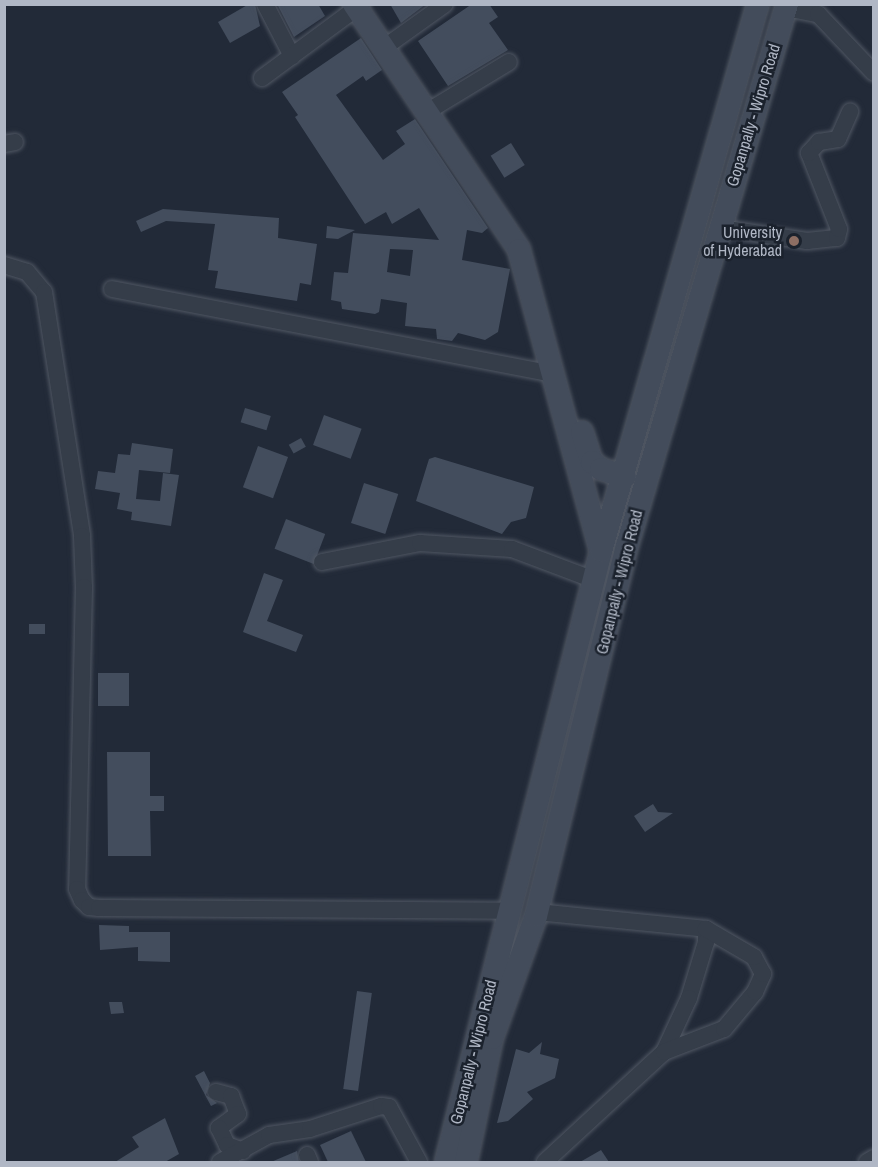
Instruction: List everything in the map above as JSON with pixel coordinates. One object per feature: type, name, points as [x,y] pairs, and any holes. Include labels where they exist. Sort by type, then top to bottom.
[{"type":"main road","name":"Gopanpally - Wipro Road","points":[[446,1162],[601,551],[625,477],[700,201],[758,4]]},
{"type":"main road","points":[[360,6],[392,42],[430,110],[530,246],[586,450],[601,470],[625,477]]},
{"type":"main road","points":[[360,6],[430,110],[519,250],[601,551]]},
{"type":"main road","name":"Gopanpally - Wipro Road","points":[[466,1162],[492,1038],[537,912],[627,546],[786,6]]},
{"type":"main road","points":[[707,177],[732,184]]},
{"type":"main road","points":[[700,201],[723,218]]},
{"type":"street","points":[[266,4],[292,56]]},
{"type":"street","points":[[392,42],[445,4]]},
{"type":"street","points":[[262,78],[360,6]]},
{"type":"street","points":[[786,6],[818,14],[873,73]]},
{"type":"street","points":[[430,110],[509,62]]},
{"type":"street","points":[[723,218],[807,241],[837,238],[839,229],[809,153],[811,146],[819,142],[838,139],[850,112]]},
{"type":"street","points":[[4,265],[27,272],[44,292],[82,536],[84,587],[77,889],[82,900],[89,907],[99,909],[510,911]]},
{"type":"street","points":[[112,289],[554,374]]},
{"type":"street","points":[[322,562],[420,543],[512,549],[594,580]]},
{"type":"street","points":[[537,912],[706,929],[754,957],[763,974],[755,992],[724,1029],[664,1052],[545,1162]]},
{"type":"street","points":[[664,1052],[689,998],[706,942],[706,929]]},
{"type":"street","points":[[216,1092],[231,1096],[238,1114],[219,1128],[227,1145],[243,1151]]},
{"type":"street","points":[[220,1162],[269,1135],[310,1129],[381,1106],[389,1107],[419,1162]]},
{"type":"street","points":[[867,1162],[873,1158]]},
{"type":"building","points":[[249,4],[255,4],[260,26],[230,43],[218,22]]},
{"type":"building","points":[[277,4],[318,4],[325,16],[294,37]]},
{"type":"building","points":[[390,4],[426,4],[401,23]]},
{"type":"building","points":[[472,4],[489,4],[498,17],[489,23],[508,50],[448,86],[418,41]]},
{"type":"building","points":[[361,38],[382,70],[366,81],[363,76],[336,95],[383,160],[405,144],[396,131],[415,119],[488,228],[482,233],[467,230],[462,260],[510,269],[498,332],[485,340],[458,333],[452,341],[437,339],[436,329],[405,326],[407,303],[381,299],[379,312],[375,314],[342,309],[341,302],[331,300],[334,272],[348,273],[353,233],[439,240],[419,208],[392,224],[386,212],[365,224],[295,117],[298,115],[282,92]],"holes":[[[390,249],[413,250],[410,276],[387,272]]]},
{"type":"building","points":[[511,143],[525,165],[504,178],[491,156]]},
{"type":"building","points":[[163,209],[279,218],[278,238],[317,244],[311,285],[300,283],[297,301],[215,288],[218,271],[208,270],[215,224],[166,221],[141,232],[136,221]]},
{"type":"building","points":[[327,226],[355,230],[338,239],[326,238]]},
{"type":"building","points":[[245,408],[271,416],[266,430],[241,422]]},
{"type":"building","points":[[324,415],[362,429],[351,459],[313,445]]},
{"type":"building","points":[[301,438],[306,447],[294,454],[289,445]]},
{"type":"building","points":[[132,443],[173,449],[170,473],[139,470],[136,499],[160,501],[163,473],[179,475],[171,526],[131,520],[132,512],[117,509],[120,493],[95,489],[98,471],[115,473],[118,454],[130,455]]},
{"type":"building","points":[[258,446],[288,457],[273,498],[243,487]]},
{"type":"building","points":[[435,457],[534,487],[526,518],[511,522],[502,534],[416,501],[429,459]]},
{"type":"building","points":[[364,483],[398,494],[385,534],[351,523]]},
{"type":"building","points":[[286,519],[325,534],[314,564],[275,549]]},
{"type":"building","points":[[264,573],[283,580],[267,621],[303,635],[296,652],[243,632]]},
{"type":"building","points":[[29,624],[45,624],[45,634],[29,634]]},
{"type":"building","points":[[98,673],[129,673],[129,706],[98,706]]},
{"type":"building","points":[[107,752],[150,752],[150,796],[164,796],[164,811],[150,811],[151,856],[108,856]]},
{"type":"building","points":[[653,804],[658,812],[673,813],[645,832],[634,816]]},
{"type":"building","points":[[99,925],[129,926],[129,932],[170,932],[170,962],[138,961],[138,947],[100,950]]},
{"type":"building","points":[[357,991],[372,993],[358,1091],[343,1089]]},
{"type":"building","points":[[109,1002],[122,1002],[124,1013],[111,1014]]},
{"type":"building","points":[[542,1042],[540,1054],[559,1059],[555,1078],[527,1092],[533,1099],[508,1121],[497,1123],[516,1049],[529,1053]]},
{"type":"building","points":[[204,1071],[210,1083],[206,1095],[217,1103],[211,1106],[195,1076]]},
{"type":"building","points":[[165,1118],[179,1154],[165,1162],[115,1162],[139,1147],[132,1137]]},
{"type":"building","points":[[351,1131],[366,1162],[328,1162],[320,1145]]},
{"type":"building","points":[[601,1150],[609,1162],[580,1162]]},
{"type":"building","points":[[297,1151],[299,1162],[271,1162]]},
{"type":"place","name":"University of Hyderabad","points":[[794,241]]}]
